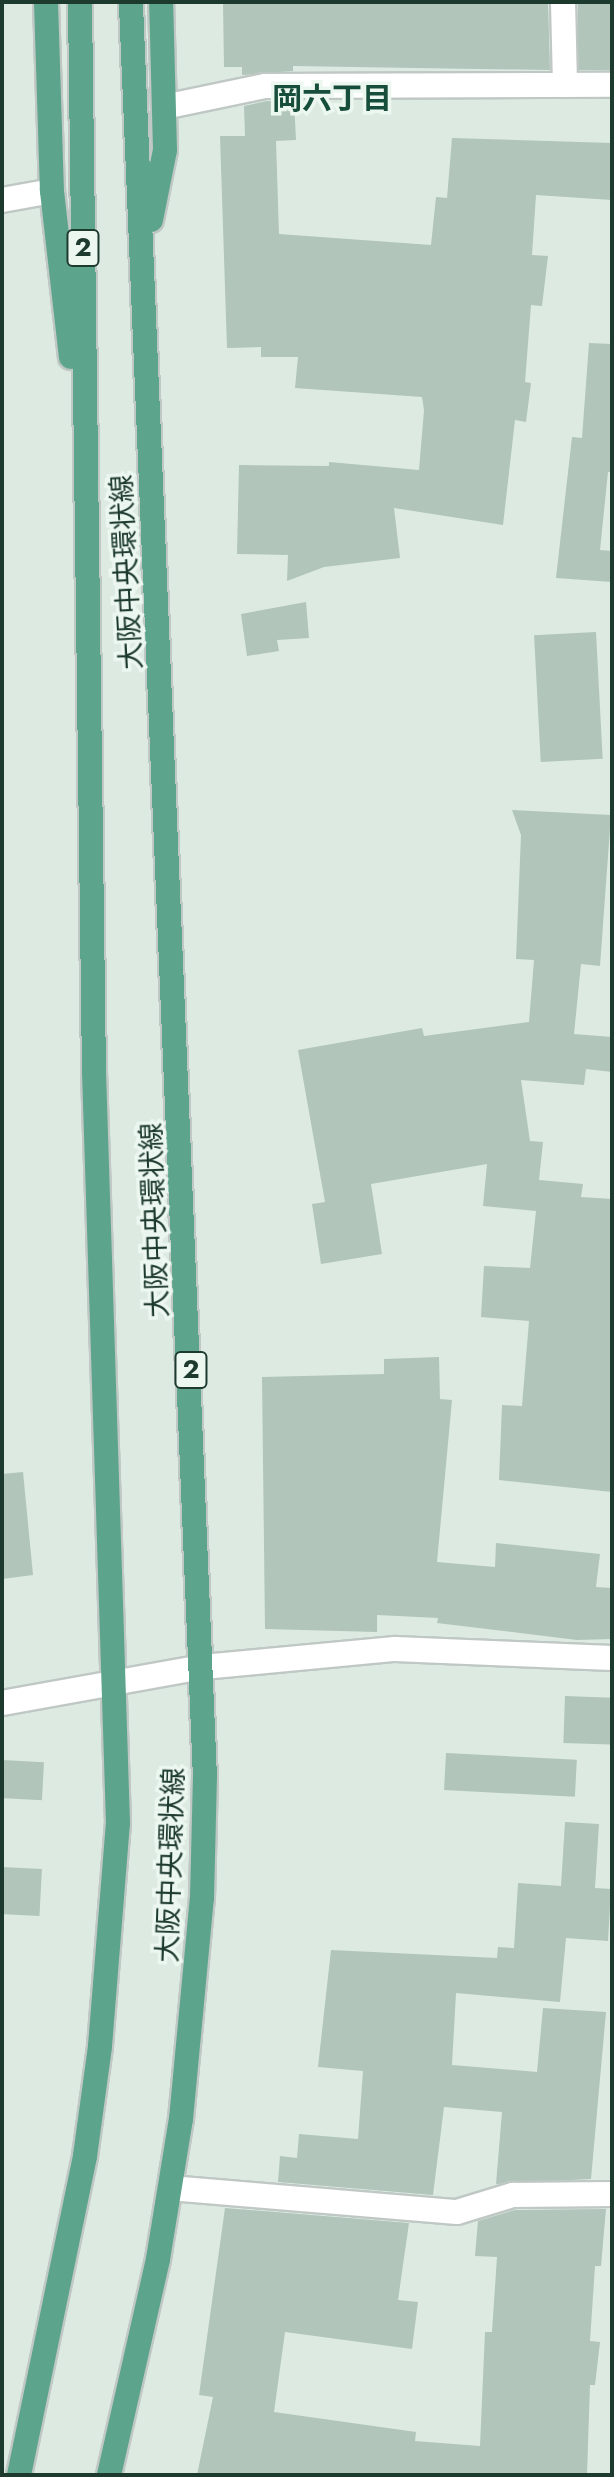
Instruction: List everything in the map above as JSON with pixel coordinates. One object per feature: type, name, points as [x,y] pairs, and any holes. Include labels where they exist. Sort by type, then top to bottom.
[{"type":"main road","points":[[46,2],[52,191],[87,494]]},
{"type":"main road","name":"大阪中央環状線","points":[[19,2475],[68,2257],[100,2046],[118,1823],[116,1682],[94,1073],[80,2]]},
{"type":"main road","name":"大阪中央環状線","points":[[109,2475],[170,2188],[194,2012],[202,1898],[203,1667],[131,2]]},
{"type":"main road","points":[[143,258],[165,150],[161,2]]},
{"type":"street","points":[[563,2],[565,85]]},
{"type":"street","points":[[164,107],[265,86],[612,85]]},
{"type":"street","points":[[2,200],[52,191]]},
{"type":"street","points":[[2,1703],[203,1667],[395,1649],[612,1658]]},
{"type":"street","points":[[170,2188],[457,2212],[513,2195],[612,2194]]},
{"type":"building","points":[[223,2],[548,2],[550,70],[293,66],[293,71],[242,75],[242,67],[224,67]]},
{"type":"building","points":[[578,2],[612,2],[612,70],[578,70]]},
{"type":"building","points":[[267,101],[294,101],[296,140],[276,141],[279,234],[431,245],[436,197],[447,198],[452,138],[612,143],[612,200],[536,195],[532,255],[548,256],[542,306],[531,305],[525,382],[531,383],[526,422],[515,420],[503,525],[394,508],[400,558],[324,567],[287,581],[288,555],[237,554],[239,465],[329,466],[329,462],[419,470],[424,410],[422,397],[295,388],[298,357],[261,357],[261,347],[227,348],[220,136],[245,136],[244,106]]},
{"type":"building","points":[[589,343],[612,344],[612,472],[608,472],[600,550],[612,551],[612,582],[556,578],[572,437],[582,438]]},
{"type":"building","points":[[306,602],[309,638],[277,640],[279,651],[247,656],[241,614]]},
{"type":"building","points":[[596,632],[603,759],[541,762],[534,635]]},
{"type":"building","points":[[512,810],[611,815],[600,966],[581,964],[574,1034],[612,1037],[612,1072],[586,1069],[584,1085],[521,1080],[530,1141],[543,1142],[539,1180],[583,1184],[581,1197],[612,1199],[612,1492],[499,1480],[502,1405],[522,1406],[529,1321],[481,1317],[484,1266],[530,1268],[536,1211],[483,1206],[487,1164],[371,1184],[382,1254],[321,1264],[312,1204],[325,1202],[298,1050],[422,1028],[424,1036],[529,1022],[534,960],[516,959],[521,835]]},
{"type":"building","points":[[439,1357],[440,1399],[452,1400],[437,1562],[495,1567],[496,1543],[600,1554],[596,1587],[612,1588],[612,1639],[577,1640],[437,1623],[438,1618],[377,1615],[377,1632],[265,1629],[262,1377],[384,1374],[384,1359]]},
{"type":"building","points":[[23,1472],[33,1575],[2,1579],[2,1474]]},
{"type":"building","points":[[565,1696],[612,1698],[610,1745],[563,1743]]},
{"type":"building","points":[[446,1753],[577,1760],[575,1797],[444,1790]]},
{"type":"building","points":[[2,1760],[44,1762],[42,1800],[2,1798]]},
{"type":"building","points":[[565,1822],[599,1824],[595,1888],[611,1889],[608,1941],[566,1938],[560,2002],[456,1993],[452,2065],[537,2072],[543,2008],[606,2012],[591,2179],[496,2184],[502,2112],[444,2107],[433,2195],[278,2182],[280,2156],[297,2158],[299,2134],[358,2139],[363,2071],[318,2067],[331,1950],[497,1958],[498,1947],[514,1948],[518,1883],[561,1886]]},
{"type":"building","points":[[2,1867],[42,1869],[39,1916],[2,1914]]},
{"type":"building","points":[[225,2208],[409,2223],[398,2300],[418,2302],[412,2349],[285,2332],[274,2412],[416,2432],[415,2441],[480,2446],[485,2332],[492,2332],[497,2257],[475,2256],[478,2221],[515,2210],[606,2209],[601,2266],[595,2266],[590,2341],[600,2342],[595,2385],[590,2385],[587,2475],[197,2475],[213,2397],[199,2395]]},
{"type":"district","name":"岡六丁目","points":[[332,99]]}]
